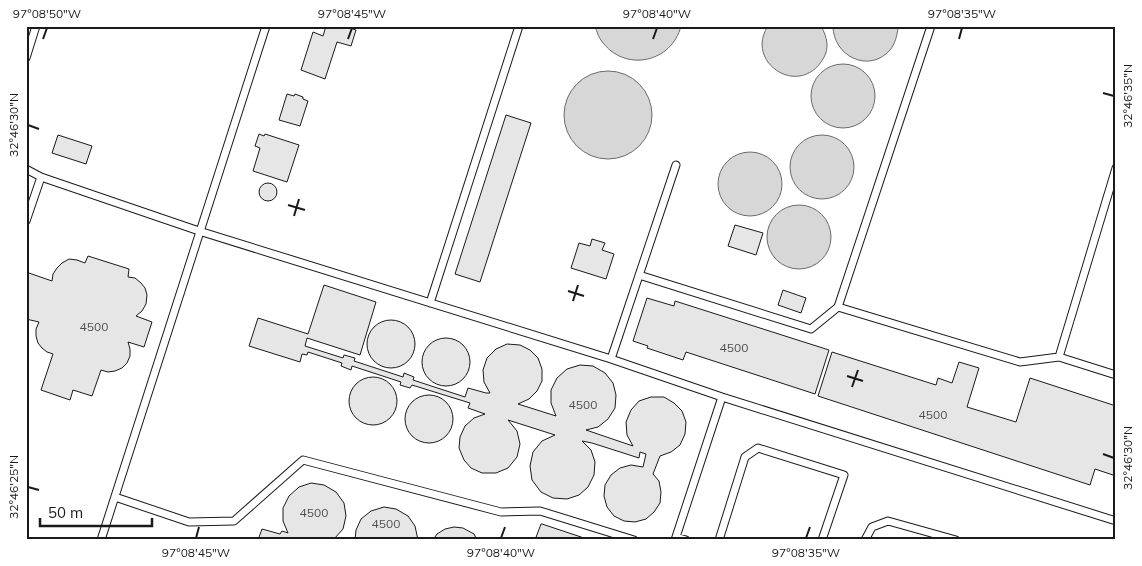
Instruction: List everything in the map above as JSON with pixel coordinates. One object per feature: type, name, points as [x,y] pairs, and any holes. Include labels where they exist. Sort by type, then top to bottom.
[{"type":"lane","points":[[26,58],[36,26]]},
{"type":"lane","points":[[101,540],[266,26]]},
{"type":"lane","points":[[430,303],[519,26]]},
{"type":"lane","points":[[639,275],[811,329],[838,306],[931,26]]},
{"type":"lane","points":[[611,359],[676,165]]},
{"type":"lane","points":[[1059,357],[1116,168]]},
{"type":"lane","points":[[26,169],[40,177],[199,231],[611,359],[722,397],[1116,521]]},
{"type":"lane","points":[[26,221],[40,177]]},
{"type":"lane","points":[[838,306],[1020,362],[1059,357],[1116,375]]},
{"type":"lane","points":[[686,540],[676,538],[722,397]]},
{"type":"lane","points":[[719,540],[745,457],[758,448],[844,475],[822,540]]},
{"type":"lane","points":[[115,497],[189,522],[234,521],[303,460],[501,512],[540,511],[634,540]]},
{"type":"lane","points":[[865,540],[872,527],[888,520],[956,540]]},
{"type":"shaded area","points":[[595,26],[681,26],[676,38],[659,55],[648,59],[636,60],[624,58],[614,53],[601,40]]},
{"type":"shaded area","points":[[768,26],[821,26],[827,42],[823,59],[813,71],[801,76],[789,76],[778,71],[769,63],[763,52],[762,39]]},
{"type":"shaded area","points":[[833,26],[898,26],[898,28],[896,40],[890,50],[882,57],[872,61],[863,61],[845,53],[839,46]]},
{"type":"shaded area","points":[[837,64],[849,64],[866,73],[873,84],[875,96],[873,108],[866,119],[849,128],[837,128],[825,123],[816,114],[811,102],[811,90],[816,78],[825,69]]},
{"type":"shaded area","points":[[608,71],[625,74],[639,84],[649,98],[652,115],[649,132],[639,146],[625,156],[608,159],[591,156],[577,146],[567,132],[564,115],[567,98],[577,84],[591,74]]},
{"type":"shaded area","points":[[816,135],[828,135],[845,144],[852,155],[854,167],[852,179],[845,190],[828,199],[816,199],[804,194],[795,185],[790,173],[790,161],[795,149],[804,140]]},
{"type":"shaded area","points":[[744,152],[756,152],[773,161],[780,172],[782,184],[780,196],[773,207],[756,216],[744,216],[732,211],[723,202],[718,190],[718,178],[723,166],[732,157]]},
{"type":"shaded area","points":[[793,205],[805,205],[822,214],[829,225],[831,237],[829,249],[822,260],[805,269],[793,269],[781,264],[772,255],[767,243],[767,231],[772,219],[781,210]]},
{"type":"building","points":[[326,26],[344,26],[356,30],[351,46],[337,42],[325,79],[301,70],[313,32],[323,36]]},
{"type":"building","points":[[287,94],[294,96],[295,94],[308,101],[300,126],[279,120]]},
{"type":"building","points":[[506,115],[531,123],[480,282],[455,274]]},
{"type":"building","points":[[259,134],[264,136],[265,134],[299,145],[287,182],[253,171],[260,148],[255,146]]},
{"type":"building","points":[[58,135],[92,146],[86,164],[52,153]]},
{"type":"building","points":[[264,183],[272,183],[277,188],[275,199],[264,201],[259,196],[259,188]]},
{"type":"building","points":[[735,225],[763,233],[756,255],[728,246]]},
{"type":"building","points":[[592,239],[605,243],[602,250],[614,254],[606,279],[571,268],[579,243],[590,246]]},
{"type":"building","points":[[88,256],[129,269],[128,277],[135,278],[141,283],[147,295],[146,304],[136,316],[152,322],[144,347],[128,342],[130,356],[122,368],[108,372],[101,370],[92,396],[73,390],[70,400],[41,390],[53,354],[47,352],[38,343],[36,329],[39,322],[26,319],[26,272],[52,281],[53,274],[62,263],[69,259],[85,263]]},
{"type":"building","points":[[324,285],[376,302],[360,355],[307,338],[305,346],[343,358],[344,355],[355,358],[354,361],[403,377],[404,373],[414,377],[413,380],[465,397],[468,388],[490,393],[484,382],[483,370],[487,358],[496,349],[507,344],[520,345],[530,350],[538,358],[542,369],[542,381],[537,391],[529,399],[518,404],[556,416],[551,403],[551,390],[557,378],[567,369],[580,365],[593,366],[605,373],[613,383],[616,395],[615,408],[608,419],[598,427],[586,430],[633,446],[627,435],[626,422],[631,410],[639,401],[651,397],[664,397],[674,403],[682,411],[686,422],[685,434],[680,445],[671,452],[660,456],[653,474],[659,481],[661,492],[660,503],[654,512],[646,519],[635,522],[624,521],[614,516],[607,507],[604,496],[605,485],[611,475],[620,468],[631,465],[643,467],[646,454],[640,452],[639,458],[582,441],[591,450],[595,462],[594,475],[588,487],[579,495],[567,499],[553,498],[541,492],[532,480],[530,466],[533,452],[542,441],[555,435],[508,420],[517,431],[520,444],[517,457],[508,468],[496,473],[482,473],[471,468],[464,460],[459,448],[460,437],[465,426],[474,418],[485,414],[468,408],[470,403],[412,385],[410,388],[400,385],[401,382],[352,366],[351,370],[341,366],[342,363],[308,352],[307,355],[302,354],[300,362],[249,346],[258,318],[308,334]]},
{"type":"building","points":[[783,290],[806,298],[801,313],[778,305]]},
{"type":"building","points":[[647,298],[674,306],[675,301],[829,350],[815,394],[686,352],[683,360],[647,348],[648,346],[633,341]]},
{"type":"building","points":[[391,320],[400,322],[408,327],[413,335],[415,344],[413,353],[408,361],[400,366],[391,368],[382,366],[374,361],[369,353],[367,344],[369,335],[374,327],[382,322]]},
{"type":"building","points":[[446,338],[455,340],[463,345],[468,353],[470,362],[468,371],[463,379],[455,384],[446,386],[437,384],[429,379],[424,371],[422,362],[424,353],[429,345],[437,340]]},
{"type":"building","points":[[832,352],[936,385],[938,378],[952,383],[959,362],[979,368],[967,407],[1016,422],[1030,378],[1116,406],[1116,476],[1095,469],[1090,485],[818,396]]},
{"type":"building","points":[[373,377],[382,379],[390,384],[395,392],[397,401],[395,410],[390,418],[382,423],[373,425],[364,423],[356,418],[351,410],[349,401],[351,392],[356,384],[364,379]]},
{"type":"building","points":[[429,395],[438,397],[446,402],[451,410],[453,419],[451,428],[446,436],[438,441],[429,443],[420,441],[412,436],[407,428],[405,419],[407,410],[412,402],[420,397]]},
{"type":"building","points":[[311,483],[324,485],[336,492],[344,503],[346,516],[343,529],[334,539],[258,540],[262,529],[280,534],[282,531],[288,533],[283,521],[283,508],[289,496],[299,487]]},
{"type":"building","points":[[384,507],[396,509],[408,516],[415,526],[418,540],[355,540],[356,530],[361,519],[371,511]]},
{"type":"building","points":[[542,524],[590,540],[535,540]]},
{"type":"building","points":[[463,528],[474,534],[477,540],[433,540],[437,534],[445,529]]}]
